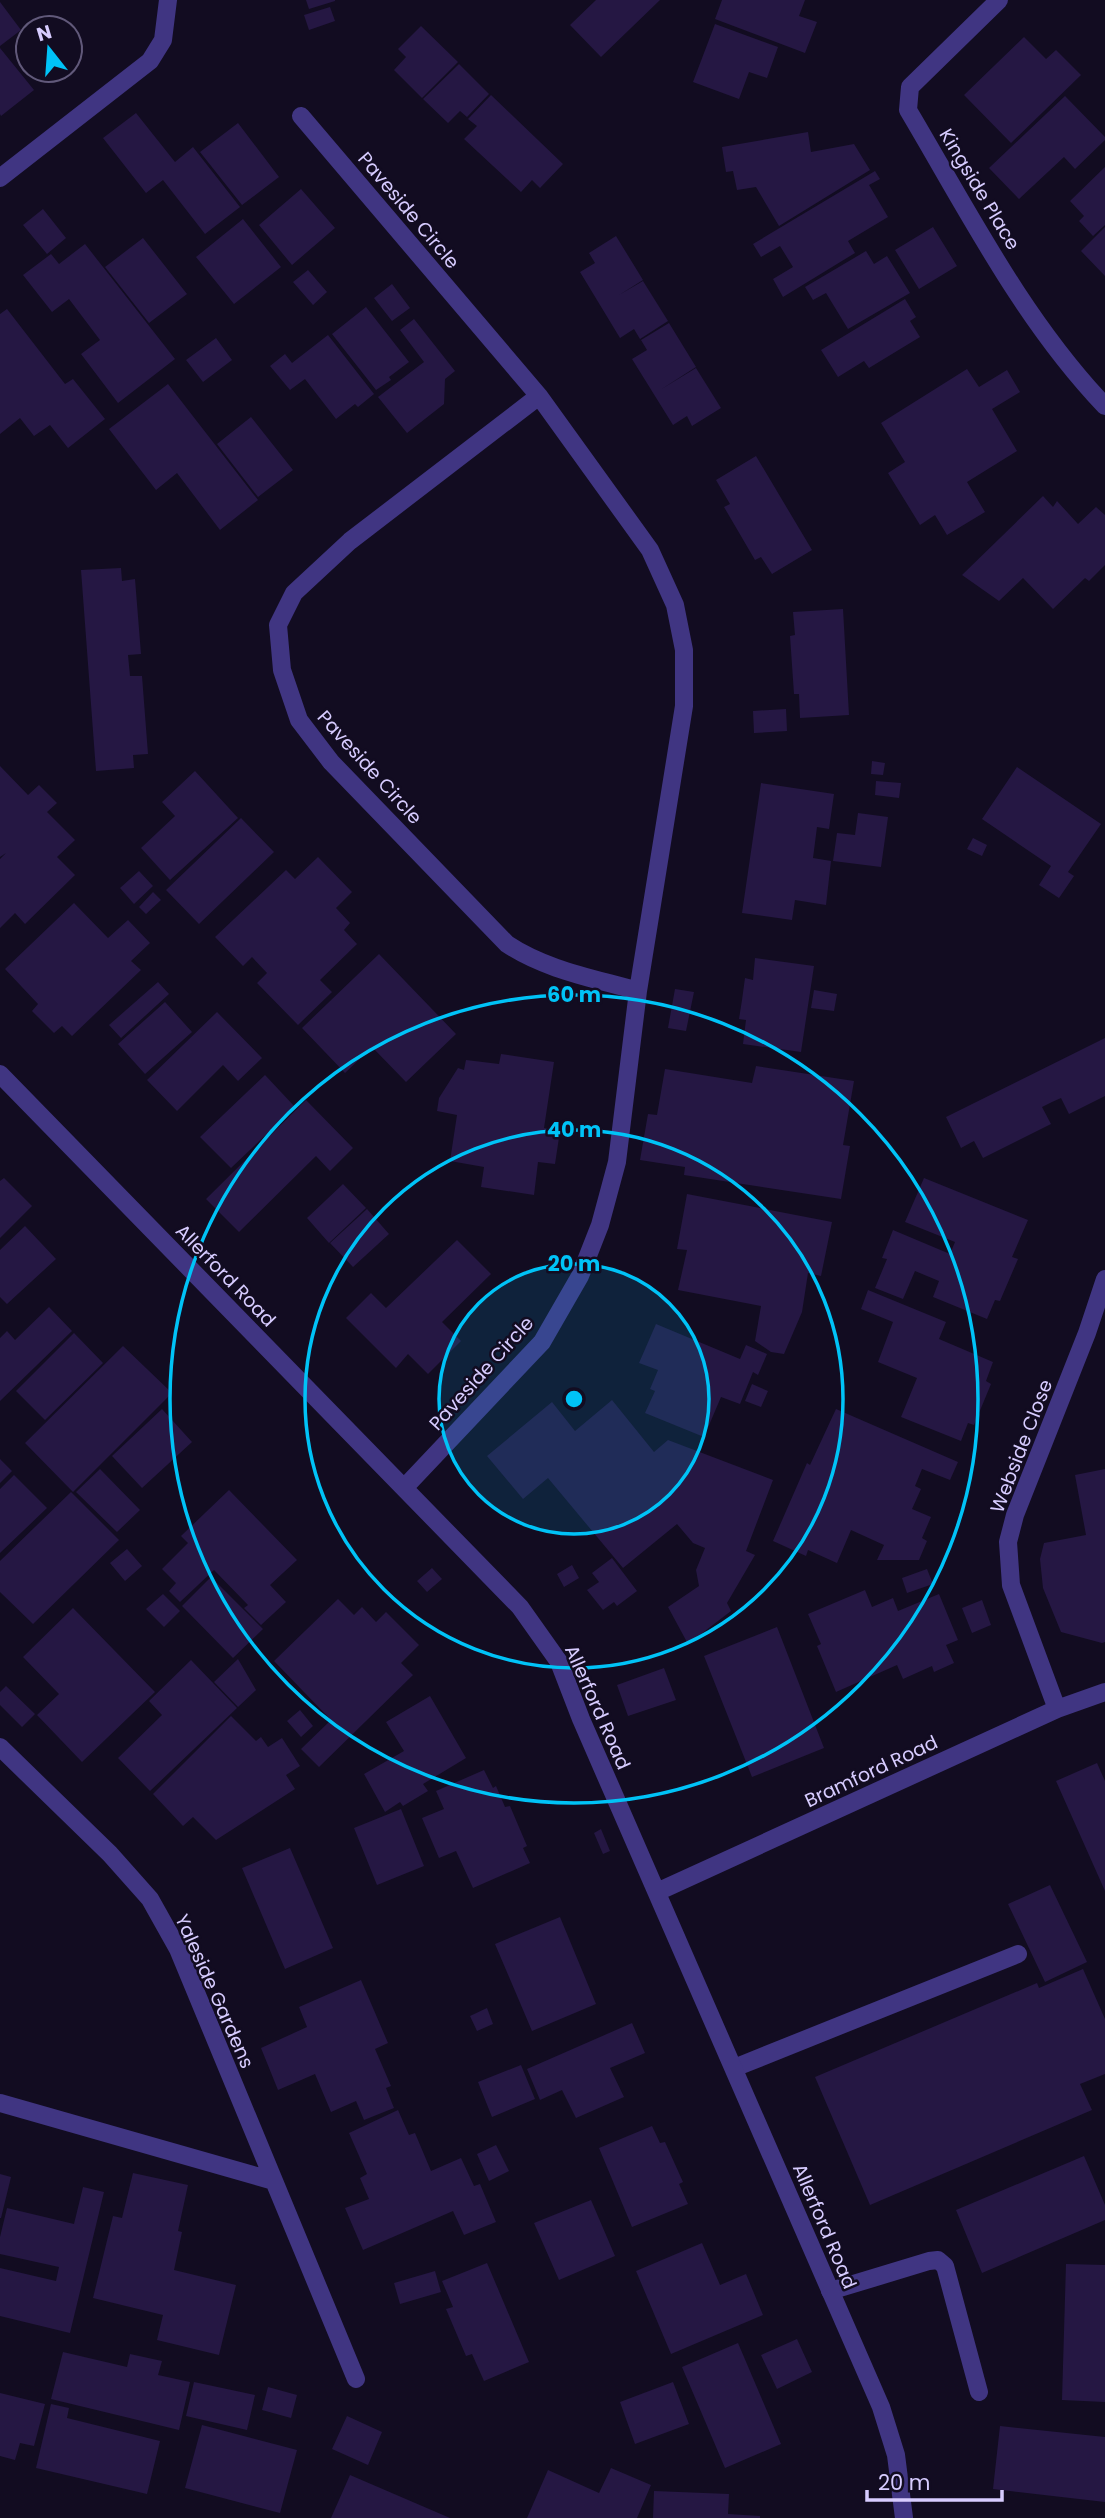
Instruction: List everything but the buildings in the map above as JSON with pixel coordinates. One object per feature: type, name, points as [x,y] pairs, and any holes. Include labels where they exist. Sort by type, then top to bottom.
[{"type":"street","points":[[0,178],[150,61],[163,40],[167,0]]},
{"type":"street","name":"Kingside Place","points":[[999,0],[910,87],[908,110],[1021,299],[1083,383],[1105,406]]},
{"type":"street","name":"Paveside Circle","points":[[301,116],[539,396],[650,550],[675,605],[684,650],[684,706],[638,991],[617,1162],[600,1225],[580,1276],[542,1342],[404,1488]]},
{"type":"street","name":"Paveside Circle","points":[[539,396],[350,541],[293,593],[278,625],[282,670],[299,720],[331,762],[507,944],[527,958],[551,967],[638,991]]},
{"type":"street","name":"Allerford Road","points":[[0,1074],[520,1607],[559,1662],[581,1719],[881,2407],[896,2455],[904,2518]]},
{"type":"street","name":"Webside Close","points":[[1057,1709],[1011,1585],[1008,1542],[1015,1515],[1087,1333],[1105,1279]]},
{"type":"street","name":"Bramford Road","points":[[657,1892],[1057,1709],[1105,1692]]},
{"type":"street","name":"Yaleside Gardens","points":[[0,1747],[110,1854],[150,1899],[177,1949],[356,2379]]},
{"type":"street","points":[[734,2068],[1018,1955]]},
{"type":"street","points":[[0,2103],[274,2181]]},
{"type":"street","points":[[830,2291],[938,2260],[946,2266],[979,2392]]}]
